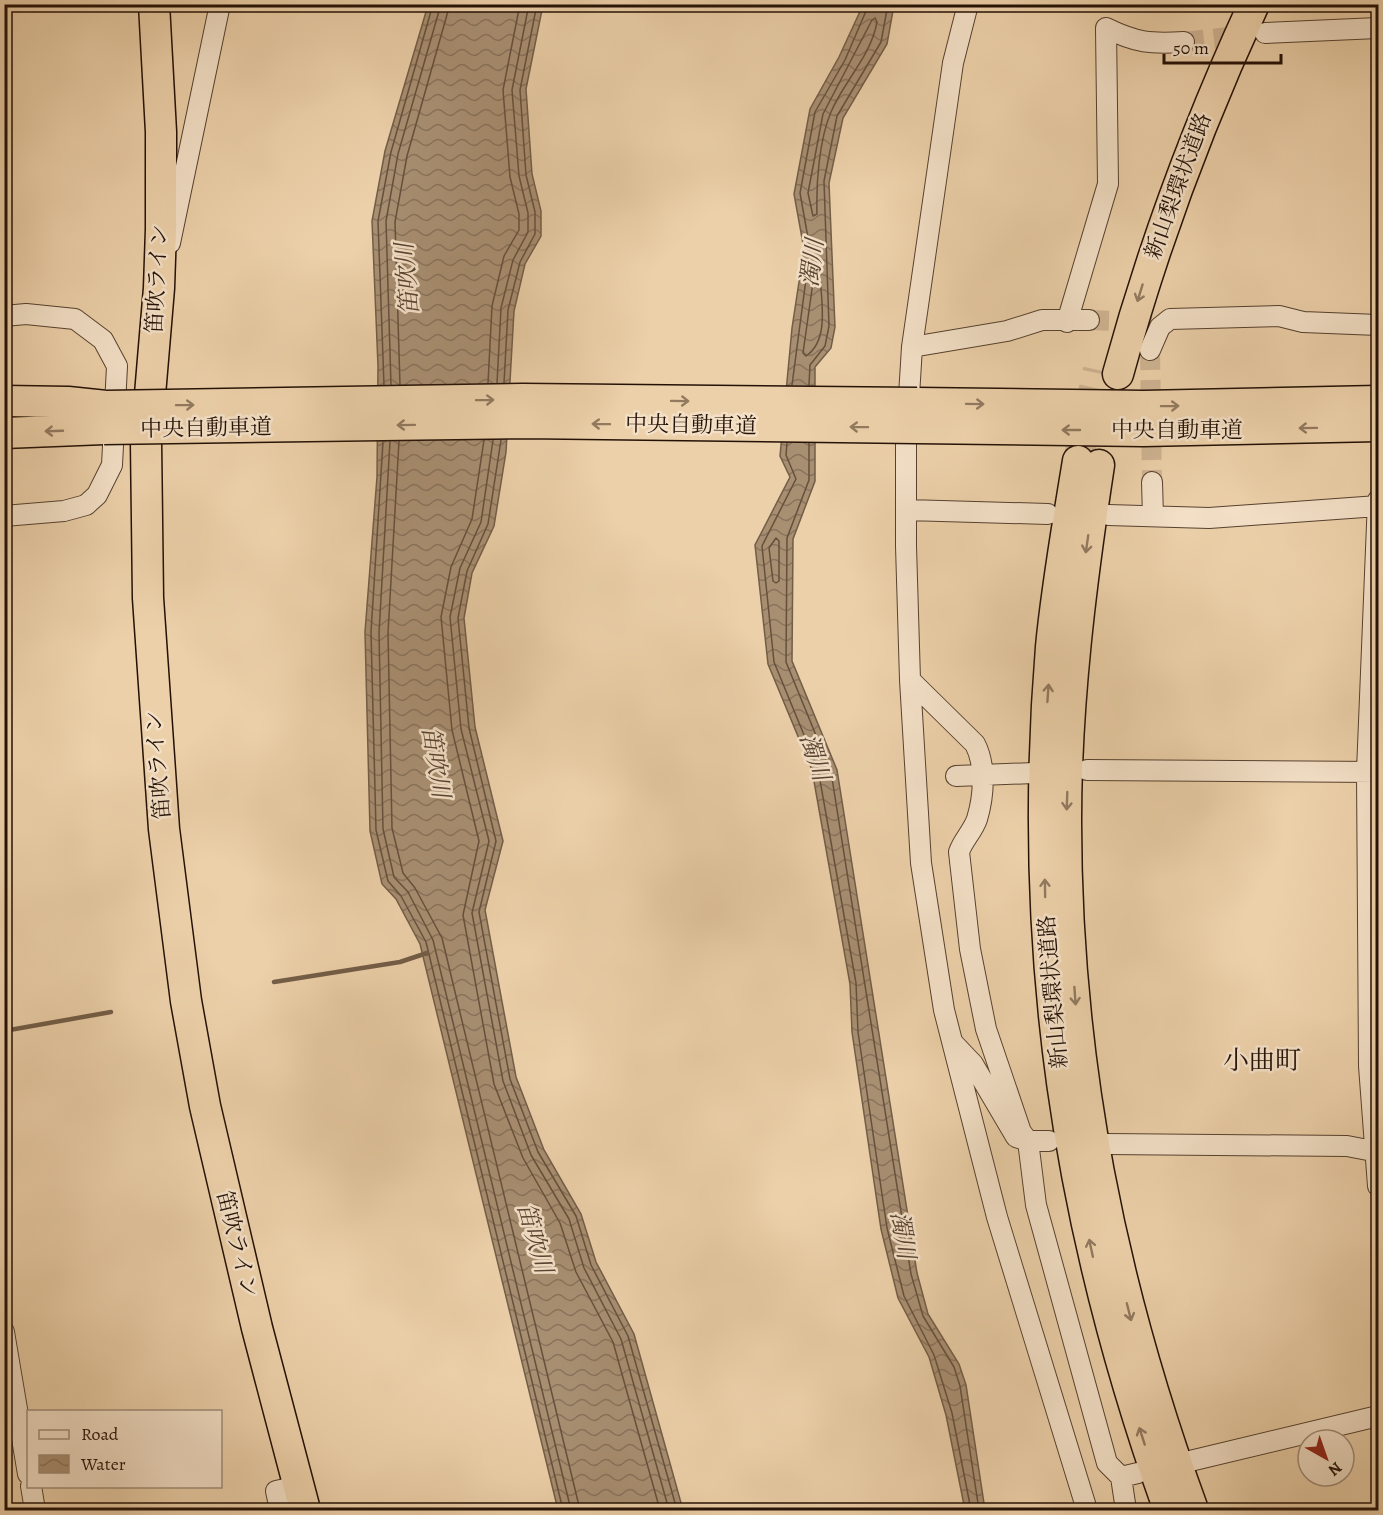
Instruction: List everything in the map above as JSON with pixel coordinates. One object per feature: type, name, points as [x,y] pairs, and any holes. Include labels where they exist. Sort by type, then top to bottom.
[{"type":"highway","name":"笛吹ライン","points":[[154,4],[161,132],[159,288],[146,442],[148,598],[156,738],[172,907],[205,1106],[257,1328],[302,1498]]},
{"type":"highway","name":"新山梨環状道路","points":[[1233,4],[1201,74],[1145,215],[1108,372],[1214,91],[1254,4]]},
{"type":"highway","points":[[4,401],[68,402],[105,417]]},
{"type":"highway","name":"中央自動車道","points":[[4,409],[105,417],[525,423],[917,415],[1143,431],[1373,414]]},
{"type":"highway","name":"中央自動車道","points":[[4,434],[105,417]]},
{"type":"highway","name":"新山梨環状道路","points":[[1169,1510],[1117,1354],[1095,1267],[1071,1153],[1051,997],[1043,816],[1046,730],[1053,633],[1089,463],[1086,551],[1070,730],[1066,822],[1075,998],[1083,1079],[1096,1165],[1116,1259],[1143,1363],[1193,1510]]},
{"type":"street","points":[[159,288],[216,32],[220,4]]},
{"type":"street","points":[[968,4],[953,63],[912,347],[906,444],[910,681],[921,863],[930,934],[952,1042],[999,1225],[1087,1510]]},
{"type":"street","points":[[1067,322],[1108,184],[1106,28],[1132,40],[1156,44],[1184,42]]},
{"type":"street","points":[[1265,33],[1378,28]]},
{"type":"street","points":[[4,316],[26,314],[75,319],[103,340],[117,366],[112,465],[97,495],[86,505],[64,511],[4,516]]},
{"type":"street","points":[[1150,350],[1156,324],[1170,319],[1279,316],[1304,322],[1378,325]]},
{"type":"street","points":[[912,347],[1007,331],[1042,320],[1067,322],[1089,320]]},
{"type":"street","points":[[1152,482],[1153,516]]},
{"type":"street","points":[[1108,515],[1209,518],[1378,503],[1369,1066],[1378,1186]]},
{"type":"street","points":[[906,510],[1048,514]]},
{"type":"street","points":[[910,681],[975,744],[981,756],[983,776],[977,820],[962,842],[959,852],[970,949],[986,1029],[1021,1132],[1028,1141],[1036,1205],[1107,1463],[1130,1475],[1126,1510]]},
{"type":"street","points":[[1087,770],[1373,772]]},
{"type":"street","points":[[956,776],[1034,773]]},
{"type":"street","points":[[952,1042],[973,1064],[1016,1137],[1028,1141],[1049,1141]]},
{"type":"street","points":[[1106,1144],[1347,1146],[1376,1152]]},
{"type":"street","points":[[4,1332],[27,1468]]},
{"type":"street","points":[[1190,1461],[1378,1416]]},
{"type":"street","points":[[31,1488],[35,1510]]},
{"type":"street","points":[[280,1510],[276,1491],[302,1498]]},
{"type":"water","name":"笛吹川","points":[[428,5],[543,5],[526,89],[532,174],[541,211],[541,236],[525,264],[514,311],[506,452],[494,526],[472,573],[464,618],[475,727],[503,841],[485,910],[516,1077],[544,1150],[581,1214],[596,1262],[634,1334],[683,1510],[558,1510],[420,944],[396,899],[382,884],[370,831],[365,632],[377,477],[378,366],[372,221],[385,151]]},
{"type":"water","name":"濁川","points":[[863,5],[894,5],[887,44],[843,118],[829,183],[835,327],[831,348],[815,367],[815,481],[793,539],[792,661],[837,770],[917,1273],[928,1314],[959,1364],[966,1385],[985,1510],[965,1510],[946,1415],[929,1357],[898,1298],[881,1229],[852,1032],[850,984],[812,770],[768,664],[755,545],[790,477],[780,456],[792,328],[804,249],[794,194],[810,109],[839,57]]},
{"type":"waterway","points":[[274,982],[400,962],[427,953]]},
{"type":"waterway","points":[[4,1031],[111,1012]]},
{"type":"tunnel","points":[[1184,42],[1247,35]]},
{"type":"tunnel","points":[[1089,320],[1152,322]]},
{"type":"tunnel","points":[[1150,350],[1152,482]]},
{"type":"tunnel","points":[[1078,461],[1098,370]]},
{"type":"district","name":"小曲町","points":[[1262,1060]]}]
